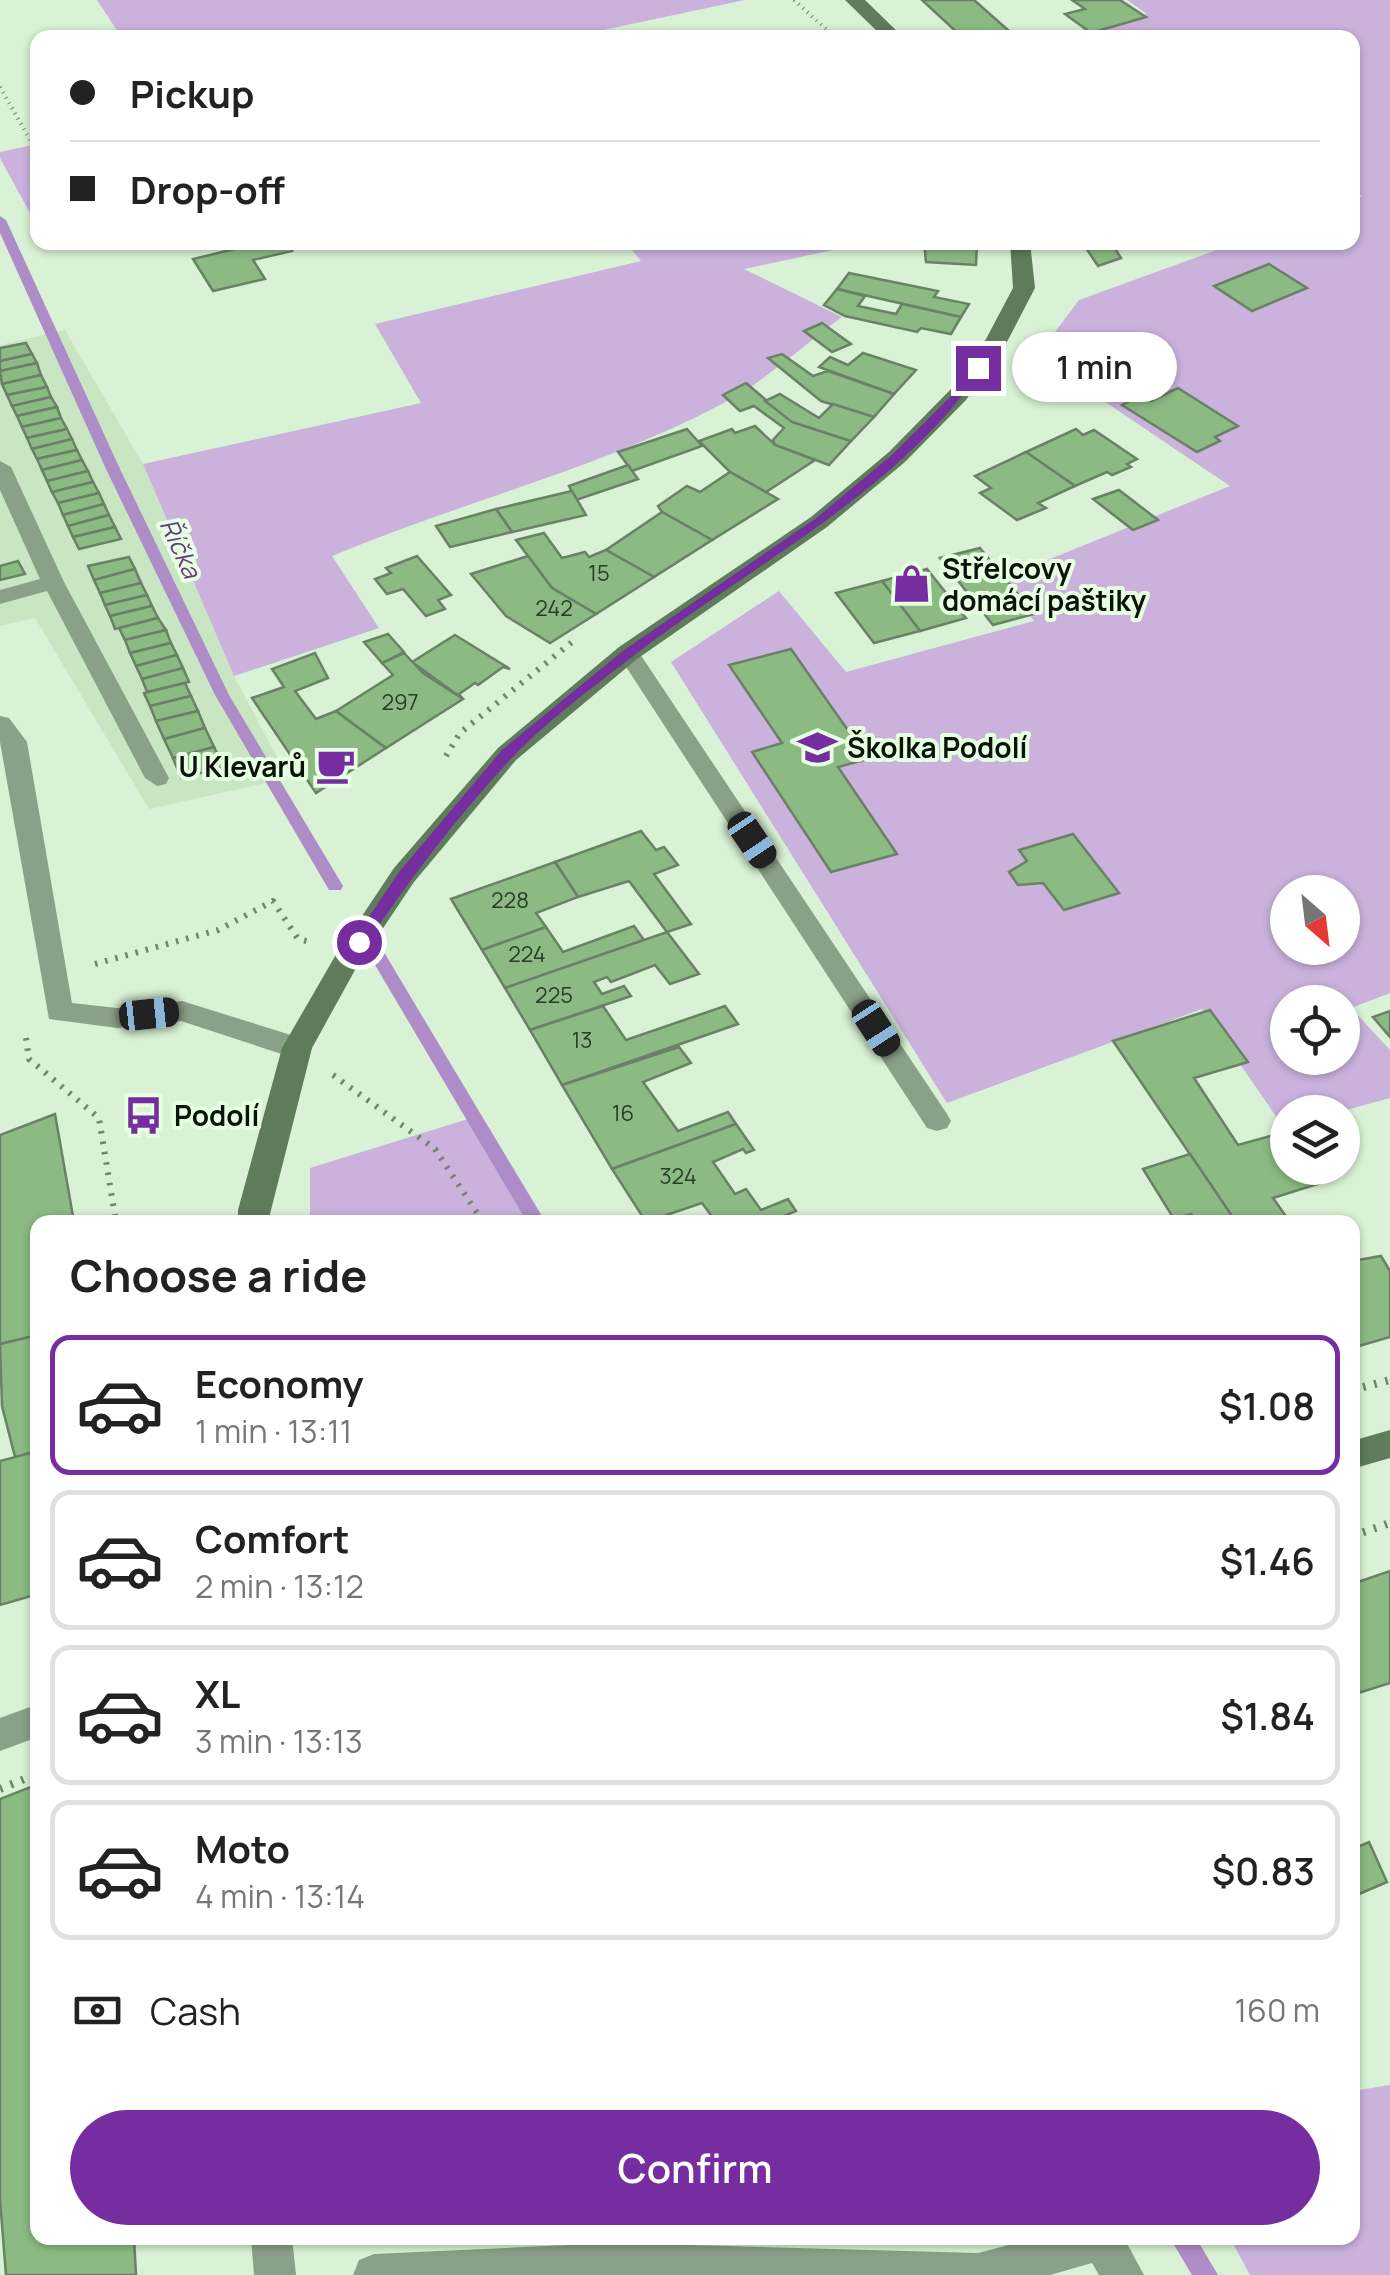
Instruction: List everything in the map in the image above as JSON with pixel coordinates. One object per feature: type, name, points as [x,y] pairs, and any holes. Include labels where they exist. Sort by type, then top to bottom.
[{"type":"street","points":[[854,0],[887,30]]},
{"type":"street","points":[[255,1215],[297,1048],[344,965],[404,875],[507,754],[628,653],[819,522],[897,457],[958,396],[997,340],[1024,288],[1021,250]]},
{"type":"street","points":[[0,724],[14,742],[59,1012],[116,1018],[182,1011],[297,1048]]},
{"type":"street","points":[[1360,1453],[1390,1444]]},
{"type":"street","points":[[0,1735],[30,1723]]},
{"type":"street","points":[[273,2245],[276,2275]]},
{"type":"street","points":[[374,2275],[614,2264],[978,2274],[1108,2251]]},
{"type":"lane","points":[[0,467],[53,582],[157,778]]},
{"type":"lane","points":[[0,598],[53,582]]},
{"type":"lane","points":[[628,653],[938,1122]]},
{"type":"path","points":[[794,0],[826,30]]},
{"type":"path","points":[[0,88],[30,138]]},
{"type":"path","points":[[22,1020],[29,1059],[99,1118],[115,1215]]},
{"type":"path","points":[[297,1048],[435,1149],[478,1215]]},
{"type":"path","points":[[1360,1388],[1390,1380]]},
{"type":"path","points":[[1360,1533],[1390,1523]]},
{"type":"path","points":[[0,1788],[30,1777]]},
{"type":"shaded area","points":[[97,0],[745,0],[603,30],[117,30]]},
{"type":"shaded area","points":[[1127,0],[1390,0],[1390,993],[1360,1005],[1360,985],[1270,985],[1270,1075],[1360,1075],[1360,1018],[1390,1050],[1390,1098],[1360,1106],[1360,1095],[1270,1095],[1270,1108],[1202,1009],[947,1103],[671,662],[779,591],[846,672],[1034,621],[1003,578],[1230,486],[1037,356],[1079,300],[1217,250],[1360,250],[1360,30],[1093,30],[1147,14]]},
{"type":"shaded area","points":[[30,146],[30,213],[0,158],[0,152]]},
{"type":"shaded area","points":[[632,250],[833,250],[744,269],[842,317],[739,394],[677,426],[332,556],[379,628],[234,676],[143,464],[421,403],[375,324],[641,261]]},
{"type":"shaded area","points":[[65,330],[143,464],[234,676],[288,778],[149,809],[35,618],[0,626],[0,345]]},
{"type":"shaded area","points":[[481,1115],[542,1215],[310,1215],[310,1168]]},
{"type":"shaded area","points":[[1390,2085],[1390,2275],[1250,2275],[1234,2245],[1360,2245],[1360,2090]]},
{"type":"building","points":[[922,0],[974,0],[1008,30],[954,30]]},
{"type":"building","points":[[1072,0],[1120,0],[1146,17],[1101,30],[1087,30],[1065,14],[1085,9]]},
{"type":"building","points":[[230,250],[292,251],[253,260],[265,279],[213,291],[193,259]]},
{"type":"building","points":[[925,250],[977,250],[976,265],[926,262]]},
{"type":"building","points":[[1087,250],[1116,250],[1121,258],[1098,266]]},
{"type":"building","points":[[1269,264],[1307,288],[1252,311],[1214,286]]},
{"type":"building","points":[[849,273],[938,291],[934,297],[969,304],[961,317],[837,289]]},
{"type":"building","points":[[837,289],[865,296],[858,306],[896,314],[902,304],[961,317],[951,334],[921,328],[917,332],[845,316],[824,305]]},
{"type":"building","points":[[822,323],[851,344],[832,352],[804,331]]},
{"type":"building","points":[[26,343],[32,354],[0,361],[0,348]]},
{"type":"building","points":[[863,353],[916,370],[894,394],[819,367],[830,357],[848,365]]},
{"type":"building","points":[[32,354],[37,363],[0,371],[0,361]]},
{"type":"building","points":[[782,354],[813,376],[828,371],[894,394],[874,417],[821,401],[768,358]]},
{"type":"building","points":[[37,363],[41,375],[2,384],[0,371]]},
{"type":"building","points":[[41,375],[47,387],[7,395],[2,384]]},
{"type":"building","points":[[746,383],[792,422],[851,441],[829,465],[775,445],[773,440],[784,428],[754,406],[740,411],[723,395]]},
{"type":"building","points":[[47,387],[51,397],[12,406],[7,395]]},
{"type":"building","points":[[1178,388],[1238,426],[1215,437],[1220,441],[1197,452],[1122,405],[1141,395],[1151,401]]},
{"type":"building","points":[[780,394],[819,418],[833,404],[874,417],[851,441],[792,422],[765,401]]},
{"type":"building","points":[[51,397],[57,407],[17,416],[12,406]]},
{"type":"building","points":[[57,407],[61,418],[22,427],[17,416]]},
{"type":"building","points":[[61,418],[67,429],[27,438],[22,427]]},
{"type":"building","points":[[755,426],[775,445],[815,460],[766,492],[730,472],[699,441],[732,429],[735,433]]},
{"type":"building","points":[[67,429],[72,439],[32,449],[27,438]]},
{"type":"building","points":[[687,429],[702,446],[632,471],[618,452]]},
{"type":"building","points":[[1076,429],[1083,435],[1094,430],[1137,459],[1127,464],[1131,467],[1075,486],[1026,452]]},
{"type":"building","points":[[72,439],[77,450],[37,459],[32,449]]},
{"type":"building","points":[[77,450],[82,460],[42,470],[37,459]]},
{"type":"building","points":[[1026,452],[1075,486],[1038,503],[1046,508],[1017,520],[980,493],[991,488],[975,476]]},
{"type":"building","points":[[82,460],[88,471],[47,481],[42,470]]},
{"type":"building","points":[[628,465],[638,479],[576,500],[569,486]]},
{"type":"building","points":[[88,471],[93,482],[52,492],[47,481]]},
{"type":"building","points":[[730,472],[778,499],[712,540],[658,506],[687,486],[700,492]]},
{"type":"building","points":[[93,482],[99,493],[58,503],[52,492]]},
{"type":"building","points":[[1119,490],[1158,520],[1133,530],[1093,499]]},
{"type":"building","points":[[572,491],[586,515],[512,532],[496,509]]},
{"type":"building","points":[[99,493],[104,504],[63,515],[58,503]]},
{"type":"building","points":[[104,504],[109,515],[68,526],[63,515]]},
{"type":"building","points":[[496,509],[512,532],[450,547],[436,526]]},
{"type":"building","points":[[662,512],[712,540],[654,577],[606,550]]},
{"type":"building","points":[[109,515],[115,527],[73,537],[68,526]]},
{"type":"building","points":[[115,527],[121,539],[79,549],[73,537]]},
{"type":"building","points":[[544,533],[562,558],[585,552],[589,557],[606,550],[654,577],[596,614],[552,588],[516,540]]},
{"type":"building","points":[[980,548],[1034,614],[993,625],[940,558]]},
{"type":"building","points":[[417,556],[451,595],[438,600],[445,609],[426,616],[403,589],[387,594],[375,579],[391,573],[386,568]]},
{"type":"building","points":[[528,556],[552,588],[596,614],[550,643],[506,616],[471,574]]},
{"type":"building","points":[[129,557],[135,569],[94,580],[88,566]]},
{"type":"building","points":[[18,561],[25,574],[0,580],[0,566]]},
{"type":"building","points":[[135,569],[141,583],[100,593],[94,580]]},
{"type":"building","points":[[927,569],[966,618],[920,631],[882,581]]},
{"type":"building","points":[[882,581],[920,631],[874,643],[836,593]]},
{"type":"building","points":[[141,583],[147,595],[105,605],[100,593]]},
{"type":"building","points":[[147,595],[152,606],[110,616],[105,605]]},
{"type":"building","points":[[152,606],[158,618],[115,629],[110,616]]},
{"type":"building","points":[[158,618],[166,630],[125,640],[119,628]]},
{"type":"building","points":[[166,630],[171,643],[130,653],[125,640]]},
{"type":"building","points":[[388,634],[404,652],[382,663],[364,642]]},
{"type":"building","points":[[455,635],[510,669],[503,667],[478,685],[475,683],[459,694],[463,699],[412,662]]},
{"type":"building","points":[[171,643],[177,655],[136,666],[130,653]]},
{"type":"building","points":[[791,649],[868,759],[838,767],[897,854],[831,872],[752,752],[782,743],[729,665]]},
{"type":"building","points":[[315,653],[328,678],[295,691],[316,719],[336,711],[386,748],[316,793],[252,698],[284,687],[272,669]]},
{"type":"building","points":[[404,653],[423,673],[463,699],[386,748],[336,711],[393,675],[382,663]]},
{"type":"building","points":[[177,655],[183,668],[142,679],[136,666]]},
{"type":"building","points":[[183,668],[189,682],[147,692],[142,679]]},
{"type":"building","points":[[185,683],[191,696],[150,706],[144,693]]},
{"type":"building","points":[[191,696],[198,711],[156,721],[150,706]]},
{"type":"building","points":[[198,711],[205,728],[164,739],[156,721]]},
{"type":"building","points":[[205,728],[214,747],[173,758],[164,739]]},
{"type":"building","points":[[214,747],[224,767],[181,778],[173,758]]},
{"type":"building","points":[[641,831],[656,850],[664,847],[678,865],[654,874],[691,924],[667,932],[629,881],[578,897],[555,862]]},
{"type":"building","points":[[1073,834],[1119,893],[1064,910],[1043,883],[1018,885],[1009,872],[1027,861],[1019,850]]},
{"type":"building","points":[[555,862],[578,897],[536,913],[546,927],[482,950],[451,899]]},
{"type":"building","points":[[634,926],[644,940],[505,988],[482,950],[546,927],[563,952]]},
{"type":"building","points":[[667,932],[699,974],[670,984],[655,965],[611,982],[607,977],[594,982],[602,994],[624,986],[631,996],[530,1030],[505,988]]},
{"type":"building","points":[[603,1006],[626,1040],[725,1006],[738,1024],[562,1085],[530,1030]]},
{"type":"building","points":[[1210,1010],[1248,1062],[1194,1078],[1238,1145],[1270,1136],[1270,1185],[1314,1185],[1273,1198],[1285,1215],[1231,1215],[1113,1041]]},
{"type":"building","points":[[1390,1011],[1390,1037],[1373,1017]]},
{"type":"building","points":[[679,1047],[691,1063],[643,1082],[678,1131],[728,1112],[736,1124],[612,1169],[562,1085]]},
{"type":"building","points":[[55,1114],[73,1215],[30,1215],[30,1337],[0,1344],[0,1135]]},
{"type":"building","points":[[736,1124],[754,1150],[746,1153],[743,1149],[713,1162],[735,1194],[746,1189],[761,1210],[788,1199],[796,1211],[787,1215],[711,1215],[702,1203],[667,1215],[642,1215],[612,1169]]},
{"type":"building","points":[[1190,1154],[1231,1215],[1172,1215],[1143,1169]]},
{"type":"building","points":[[1381,1256],[1390,1271],[1390,1337],[1360,1346],[1360,1260]]},
{"type":"building","points":[[30,1337],[30,1453],[15,1457],[2,1406],[0,1344]]},
{"type":"building","points":[[30,1453],[30,1596],[0,1605],[0,1461]]},
{"type":"building","points":[[1390,1571],[1390,1683],[1360,1692],[1360,1581]]},
{"type":"building","points":[[30,1787],[30,2245],[134,2245],[136,2275],[6,2275],[0,2200],[0,1799]]},
{"type":"building","points":[[1369,1842],[1387,1882],[1360,1894],[1360,1846]]},
{"type":"waterway","name":"Říčka","points":[[0,220],[113,469],[222,695],[335,886]]},
{"type":"waterway","name":"Říčka","points":[[360,926],[532,1215]]},
{"type":"waterway","name":"Říčka","points":[[1187,2245],[1206,2275]]},
{"type":"place","name":"Střelcovy domácí paštiky","points":[[912,584]]},
{"type":"place","name":"Školka Podolí","points":[[817,747]]},
{"type":"place","name":"U Klevarů","points":[[336,766]]},
{"type":"place","name":"Podolí","points":[[144,1115]]},
{"type":"route","points":[[359,942],[404,875],[507,754],[628,653],[819,522],[897,457],[958,396],[978,368]]}]
